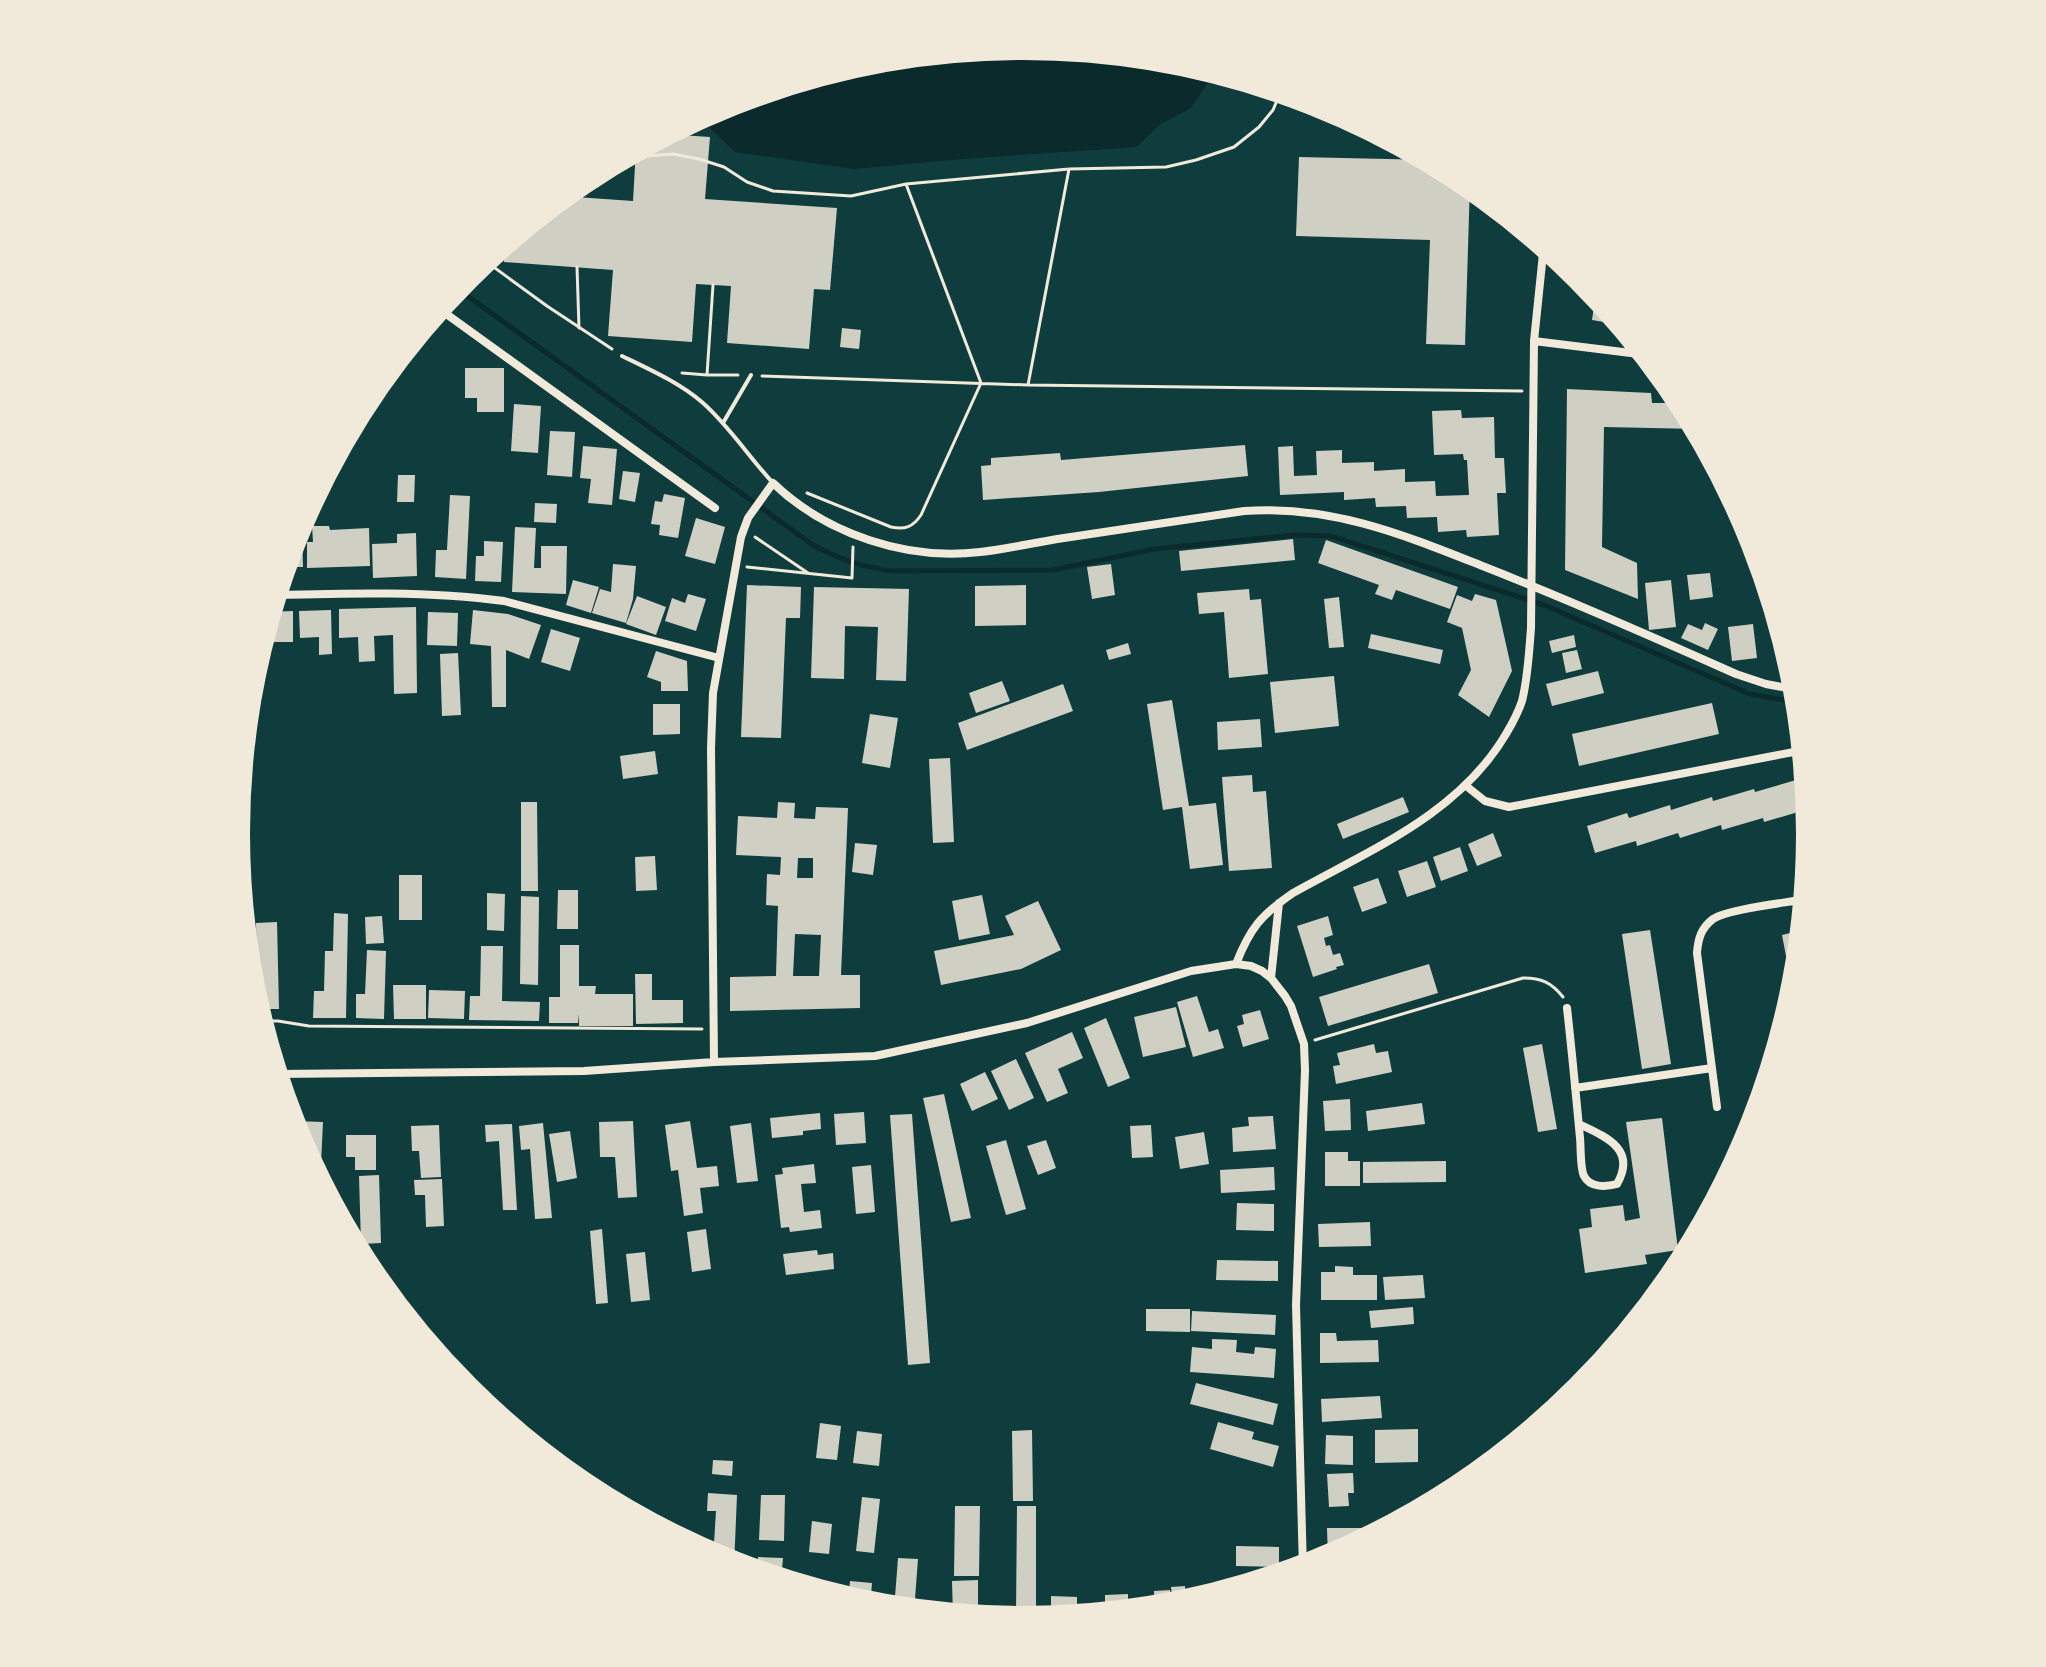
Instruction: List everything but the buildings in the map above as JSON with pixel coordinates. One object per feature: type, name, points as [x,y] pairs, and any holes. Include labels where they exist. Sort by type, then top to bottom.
[{"type":"street","points":[[1236,964],[1245,940],[1280,902],[1438,810],[1485,765],[1521,703],[1528,669],[1531,628],[1534,341],[1543,258]]},
{"type":"street","points":[[447,315],[715,508]]},
{"type":"street","points":[[1534,341],[1632,353]]},
{"type":"street","points":[[714,1062],[713,693],[744,530],[748,518],[773,483],[823,519],[854,534],[886,546],[943,554],[980,552],[1244,511],[1276,509],[1332,515],[1401,534],[1530,584],[1736,674],[1785,688]]},
{"type":"street","points":[[286,595],[402,594],[504,601],[719,658]]},
{"type":"street","points":[[1465,785],[1485,801],[1509,807],[1794,752]]},
{"type":"street","points":[[1717,1107],[1697,953],[1698,937],[1713,918],[1795,901]]},
{"type":"street","points":[[1271,978],[1280,902]]},
{"type":"street","points":[[286,1074],[584,1071],[875,1056],[1027,1023],[1179,974],[1236,964],[1251,966],[1271,978],[1291,1006],[1304,1044],[1296,1305],[1303,1557]]},
{"type":"street","points":[[1567,1008],[1583,1175],[1591,1183],[1606,1187],[1617,1184],[1623,1173],[1623,1160],[1618,1147],[1579,1124]]},
{"type":"street","points":[[1575,1088],[1712,1068]]},
{"type":"lane","points":[[622,356],[655,371],[701,401],[773,483]]},
{"type":"lane","points":[[723,423],[751,375]]},
{"type":"path","points":[[640,159],[673,154],[724,167],[747,182],[773,191],[851,196],[906,184],[1069,169],[1166,167],[1234,147],[1259,127],[1277,101]]},
{"type":"path","points":[[1028,385],[1069,169]]},
{"type":"path","points":[[783,493],[800,489],[891,527],[904,529],[915,524],[981,383],[906,184]]},
{"type":"path","points":[[494,267],[622,356]]},
{"type":"path","points":[[577,267],[579,328]]},
{"type":"path","points":[[707,375],[713,285]]},
{"type":"path","points":[[681,373],[1028,385],[1534,391]]},
{"type":"path","points":[[744,530],[808,573]]},
{"type":"path","points":[[735,566],[852,578],[853,550]]},
{"type":"path","points":[[1304,1044],[1523,978],[1540,978],[1551,984],[1562,995],[1567,1008]]},
{"type":"path","points":[[271,1021],[309,1026],[714,1029]]},
{"type":"water","points":[[1023,58],[1074,60],[1124,65],[1209,81],[1191,108],[1161,124],[1136,147],[854,169],[735,152],[708,125],[822,84],[922,65]]},
{"type":"waterway","points":[[466,295],[813,545],[851,562],[891,571],[1053,570],[1154,549],[1294,535],[1331,536],[1544,605],[1750,694],[1787,701]]}]
